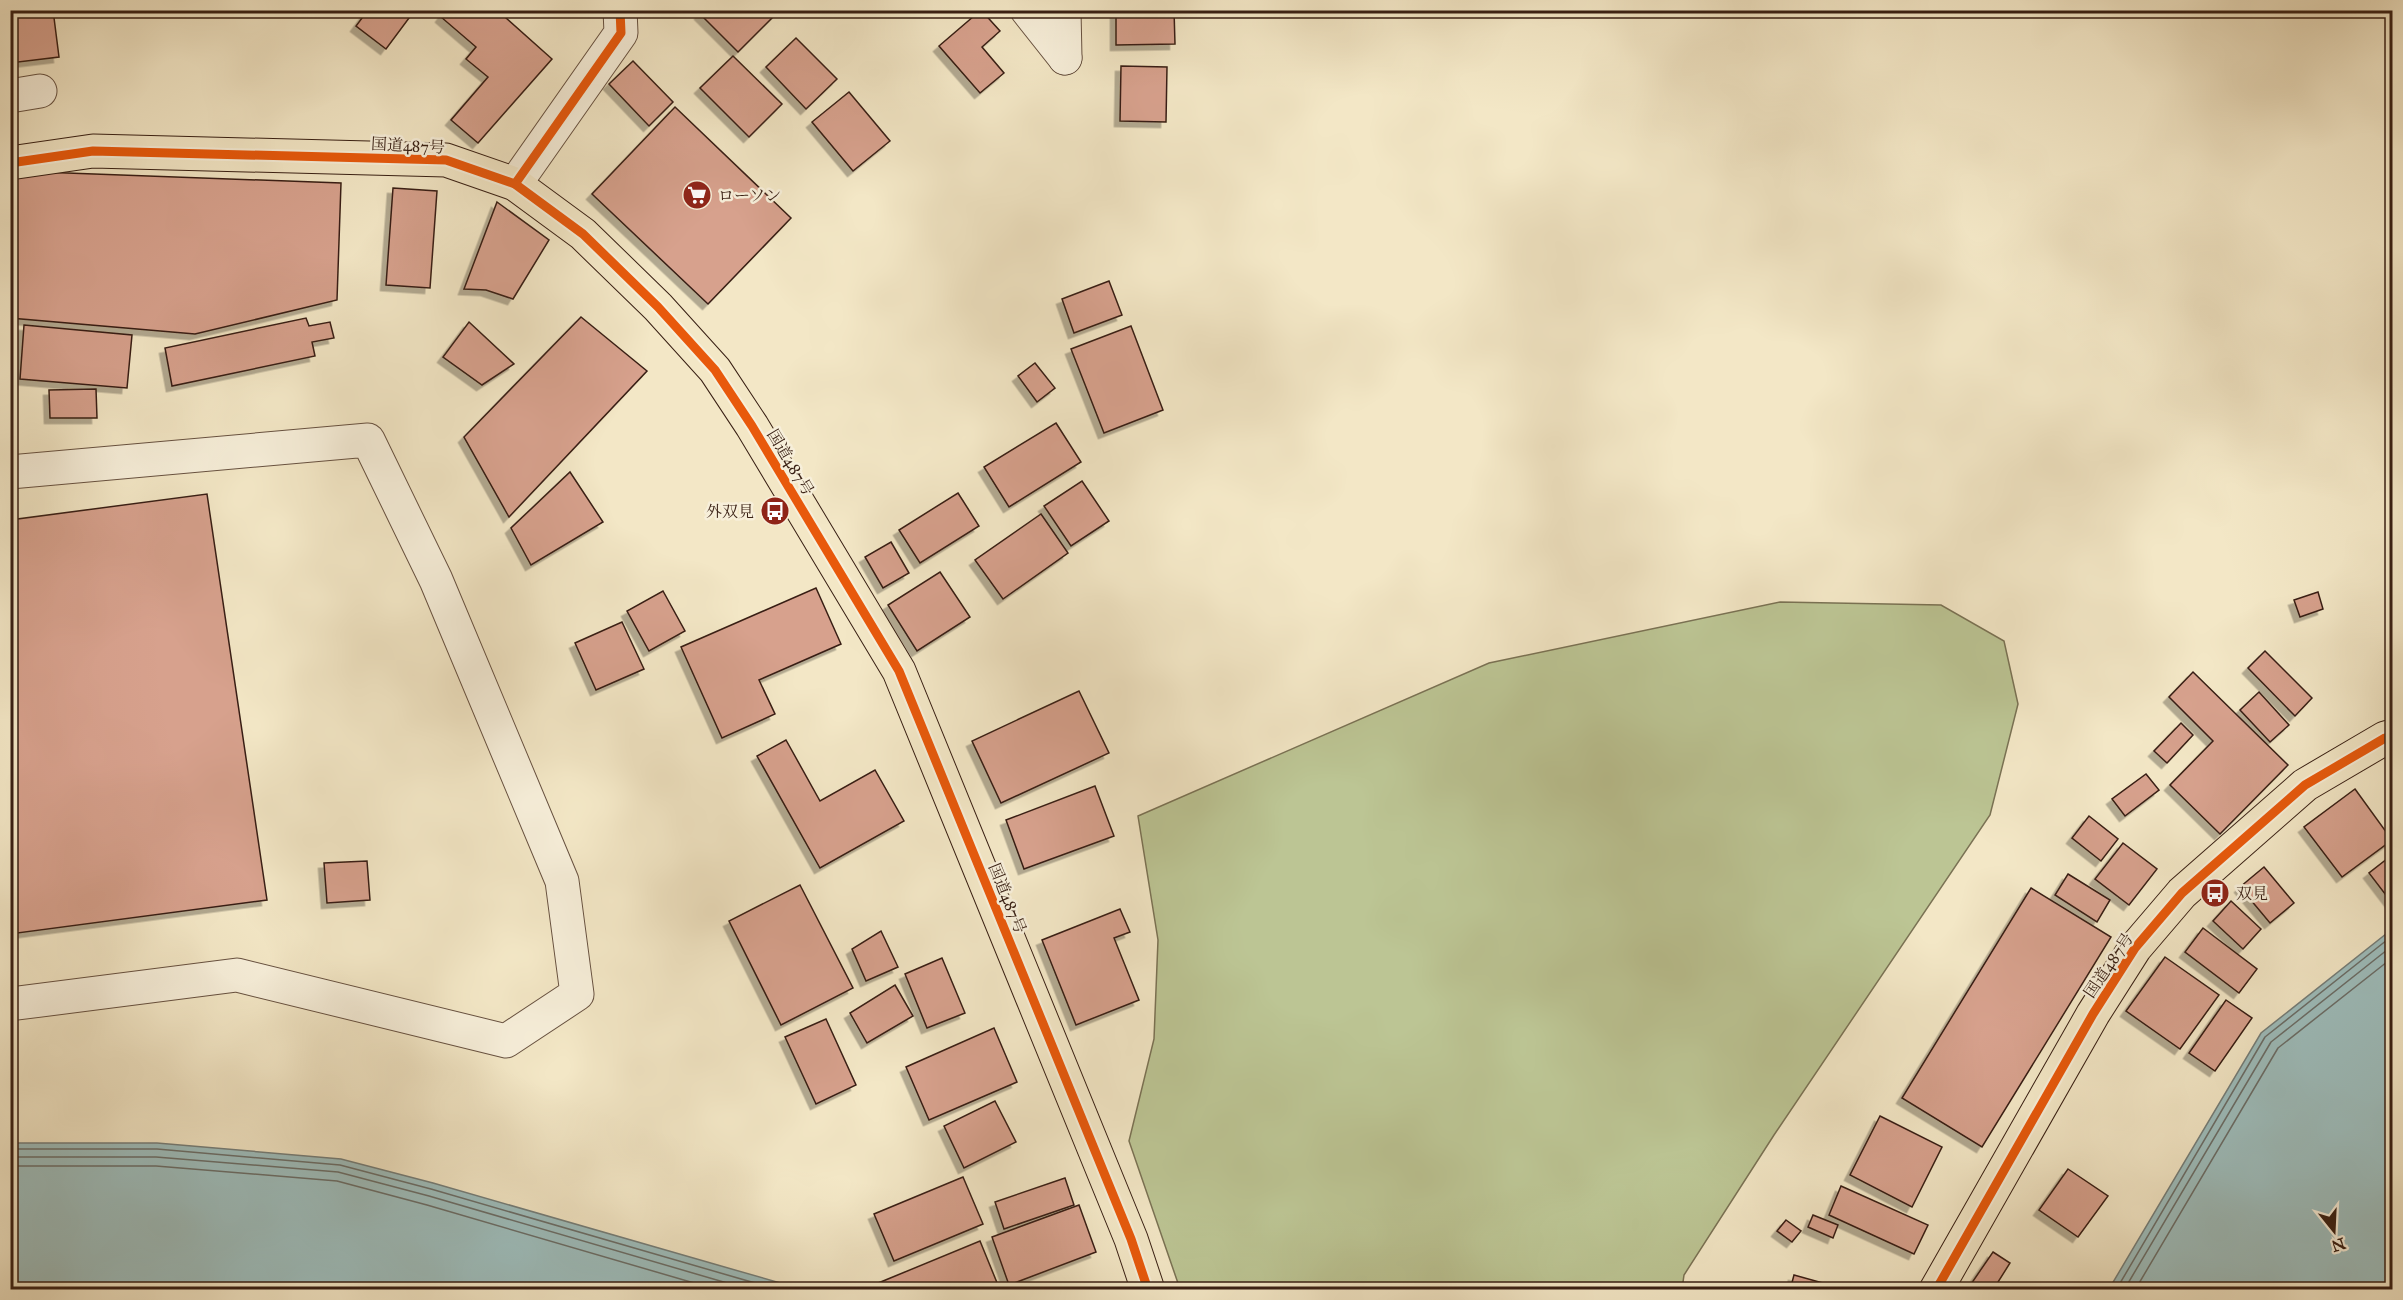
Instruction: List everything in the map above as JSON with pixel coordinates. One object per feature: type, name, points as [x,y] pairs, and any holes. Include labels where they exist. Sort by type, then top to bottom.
[{"type":"highway","name":"国道487号","points":[[10,163],[93,151],[446,160],[515,184],[583,234],[658,307],[715,370],[752,426],[899,671],[1131,1239],[1148,1290]]},
{"type":"highway","name":"国道487号","points":[[1936,1290],[2092,1014],[2135,948],[2181,893],[2306,785],[2392,736]]},
{"type":"street","points":[[515,184],[621,33],[620,10]]},
{"type":"street","points":[[1027,10],[1065,58],[1064,10]]},
{"type":"street","points":[[10,471],[368,440],[436,580],[562,880],[577,994],[506,1041],[237,975],[10,1004]]},
{"type":"green space","points":[[1780,602],[1941,605],[2004,641],[2018,704],[1990,815],[1774,1135],[1684,1275],[1682,1289],[1180,1289],[1129,1141],[1154,1039],[1158,940],[1138,816],[1489,663]]},
{"type":"water","points":[[2391,930],[2392,1289],[2109,1289],[2261,1033]]},
{"type":"water","points":[[11,1143],[157,1143],[341,1159],[433,1183],[801,1289],[11,1289]]},
{"type":"building","points":[[10,10],[53,10],[59,57],[10,63]]},
{"type":"building","points":[[368,10],[415,10],[386,49],[356,26]]},
{"type":"building","points":[[446,10],[497,10],[552,59],[478,143],[451,120],[488,77],[466,59],[476,47],[441,17]]},
{"type":"building","points":[[704,10],[779,11],[738,52],[700,14]]},
{"type":"building","points":[[981,10],[1000,31],[982,47],[1004,73],[980,93],[939,46]]},
{"type":"building","points":[[1116,10],[1174,10],[1175,44],[1116,45]]},
{"type":"building","points":[[796,38],[837,79],[806,109],[766,67]]},
{"type":"building","points":[[733,56],[782,104],[749,137],[700,88]]},
{"type":"building","points":[[633,61],[673,102],[649,126],[609,84]]},
{"type":"building","points":[[1121,66],[1167,67],[1166,122],[1120,121]]},
{"type":"building","points":[[849,92],[890,141],[853,171],[812,122]]},
{"type":"building","points":[[675,107],[791,218],[708,304],[592,194]]},
{"type":"building","points":[[13,171],[341,183],[337,300],[195,334],[10,318]]},
{"type":"building","points":[[393,188],[437,191],[430,288],[386,285]]},
{"type":"building","points":[[497,202],[549,240],[513,299],[486,290],[464,289]]},
{"type":"building","points":[[1109,281],[1122,315],[1074,333],[1062,299]]},
{"type":"building","points":[[581,317],[647,371],[509,517],[464,437]]},
{"type":"building","points":[[306,318],[309,326],[330,322],[334,338],[312,342],[315,356],[172,386],[165,348]]},
{"type":"building","points":[[469,322],[514,364],[482,385],[443,357]]},
{"type":"building","points":[[24,325],[132,335],[127,388],[20,379]]},
{"type":"building","points":[[1131,326],[1163,410],[1104,433],[1071,349]]},
{"type":"building","points":[[1035,363],[1055,388],[1037,402],[1018,376]]},
{"type":"building","points":[[96,389],[97,418],[50,418],[49,390]]},
{"type":"building","points":[[1056,423],[1081,462],[1009,507],[984,467]]},
{"type":"building","points":[[570,472],[603,522],[531,565],[511,528]]},
{"type":"building","points":[[1082,481],[1109,521],[1071,546],[1044,506]]},
{"type":"building","points":[[958,493],[979,526],[920,563],[899,530]]},
{"type":"building","points":[[207,494],[267,900],[10,934],[10,520]]},
{"type":"building","points":[[1041,514],[1068,553],[1003,599],[975,560]]},
{"type":"building","points":[[891,542],[909,573],[883,588],[865,557]]},
{"type":"building","points":[[940,572],[970,617],[917,651],[888,605]]},
{"type":"building","points":[[816,588],[841,644],[759,680],[775,714],[722,738],[681,647]]},
{"type":"building","points":[[663,591],[685,631],[649,651],[627,611]]},
{"type":"building","points":[[2318,592],[2323,609],[2300,617],[2294,600]]},
{"type":"building","points":[[622,622],[644,669],[596,690],[575,643]]},
{"type":"building","points":[[2265,651],[2312,698],[2295,716],[2248,668]]},
{"type":"building","points":[[2193,672],[2288,765],[2220,834],[2170,785],[2213,741],[2169,697]]},
{"type":"building","points":[[1079,691],[1109,753],[1001,803],[972,741]]},
{"type":"building","points":[[2259,692],[2289,725],[2270,742],[2240,710]]},
{"type":"building","points":[[2181,723],[2193,735],[2167,763],[2154,751]]},
{"type":"building","points":[[786,740],[820,801],[875,770],[904,821],[820,868],[757,756]]},
{"type":"building","points":[[2146,774],[2159,790],[2125,816],[2112,799]]},
{"type":"building","points":[[1095,786],[1114,836],[1024,869],[1006,820]]},
{"type":"building","points":[[2355,789],[2392,840],[2342,877],[2304,827]]},
{"type":"building","points":[[2089,816],[2118,839],[2101,861],[2072,838]]},
{"type":"building","points":[[2123,843],[2157,869],[2129,905],[2095,879]]},
{"type":"building","points":[[2392,855],[2392,903],[2369,873]]},
{"type":"building","points":[[367,861],[370,900],[327,903],[324,863]]},
{"type":"building","points":[[2264,867],[2294,903],[2270,923],[2240,887]]},
{"type":"building","points":[[2068,874],[2110,900],[2097,922],[2055,895]]},
{"type":"building","points":[[800,885],[853,988],[781,1025],[729,921]]},
{"type":"building","points":[[2031,888],[2111,937],[1982,1147],[1902,1098]]},
{"type":"building","points":[[2231,901],[2261,929],[2243,949],[2213,921]]},
{"type":"building","points":[[1120,909],[1130,932],[1114,938],[1139,1000],[1076,1025],[1042,940]]},
{"type":"building","points":[[2203,928],[2257,969],[2239,993],[2185,952]]},
{"type":"building","points":[[881,931],[898,967],[866,981],[852,949]]},
{"type":"building","points":[[2165,957],[2219,995],[2180,1049],[2126,1011]]},
{"type":"building","points":[[942,958],[965,1013],[927,1028],[905,974]]},
{"type":"building","points":[[895,985],[913,1016],[867,1043],[850,1013]]},
{"type":"building","points":[[2226,1000],[2252,1018],[2215,1071],[2189,1053]]},
{"type":"building","points":[[826,1019],[856,1085],[816,1104],[785,1037]]},
{"type":"building","points":[[994,1028],[1017,1082],[929,1120],[906,1067]]},
{"type":"building","points":[[995,1101],[1016,1142],[964,1168],[944,1126]]},
{"type":"building","points":[[1880,1116],[1942,1147],[1912,1207],[1850,1175]]},
{"type":"building","points":[[2068,1169],[2108,1196],[2078,1237],[2039,1210]]},
{"type":"building","points":[[963,1177],[983,1224],[894,1261],[874,1214]]},
{"type":"building","points":[[1065,1178],[1074,1205],[1004,1229],[995,1202]]},
{"type":"building","points":[[1841,1186],[1928,1225],[1914,1254],[1829,1215]]},
{"type":"building","points":[[1079,1205],[1096,1252],[1009,1285],[992,1237]]},
{"type":"building","points":[[1813,1215],[1838,1225],[1833,1238],[1808,1227]]},
{"type":"building","points":[[1786,1220],[1801,1231],[1792,1242],[1777,1231]]},
{"type":"building","points":[[980,1241],[1000,1290],[873,1290],[871,1286]]},
{"type":"building","points":[[1993,1252],[2010,1263],[1993,1290],[1979,1290],[1971,1284]]},
{"type":"building","points":[[1794,1275],[1841,1288],[1841,1290],[1790,1290]]},
{"type":"cycle path","points":[[515,184],[621,33],[620,10]]},
{"type":"cycle path","points":[[10,163],[93,151],[446,160],[515,184],[583,234],[658,307],[715,370],[752,426],[899,671],[1131,1239],[1148,1290]]},
{"type":"cycle path","points":[[1936,1290],[2093,1014],[2135,948],[2182,893],[2305,785],[2392,736]]},
{"type":"place","name":"ローソン","points":[[697,195]]},
{"type":"place","name":"外双見","points":[[775,511]]},
{"type":"place","name":"双見","points":[[2215,893]]}]
